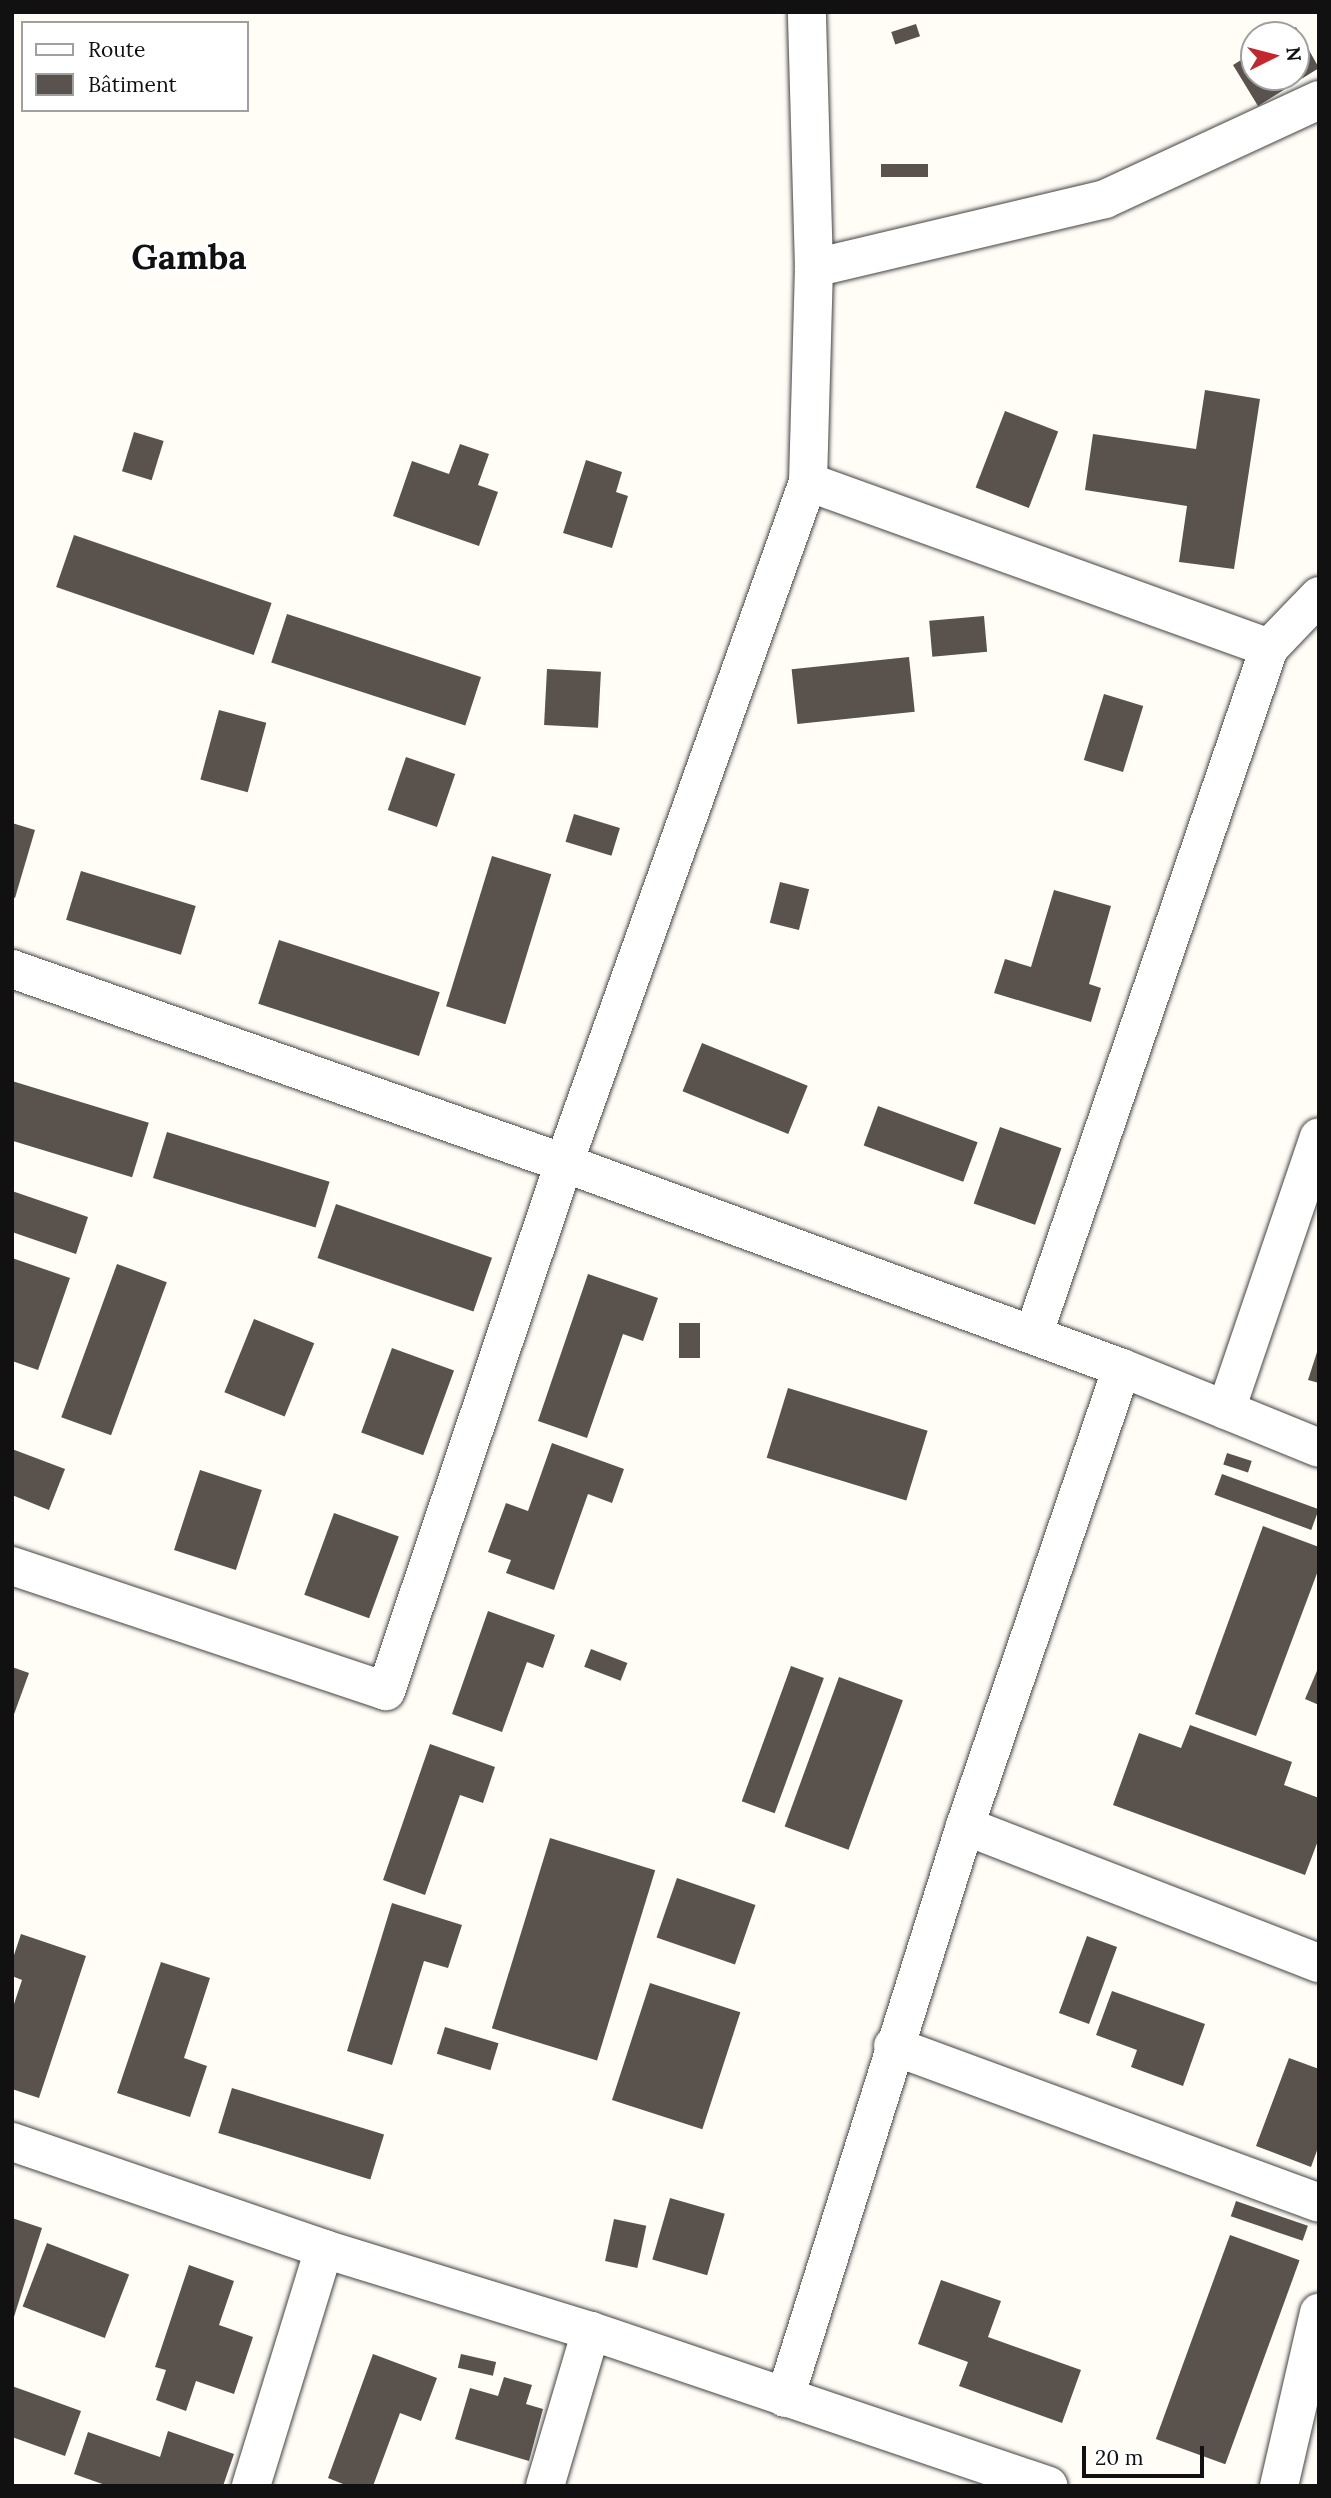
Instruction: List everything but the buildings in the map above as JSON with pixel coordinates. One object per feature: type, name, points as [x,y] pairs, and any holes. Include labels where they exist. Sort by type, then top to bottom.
[{"type":"street","points":[[12,1566],[386,1691],[565,1163],[808,482],[814,268],[807,12]]},
{"type":"street","points":[[814,268],[1105,199],[1319,100]]},
{"type":"street","points":[[808,482],[1269,648]]},
{"type":"street","points":[[1034,1333],[1269,648],[1319,596]]},
{"type":"street","points":[[12,969],[565,1163],[1034,1333],[1319,1448]]},
{"type":"street","points":[[1226,1410],[1319,1137]]},
{"type":"street","points":[[785,2398],[893,2046],[965,1826],[1122,1368]]},
{"type":"street","points":[[965,1826],[1319,1963]]},
{"type":"street","points":[[893,2046],[1319,2203]]},
{"type":"street","points":[[12,2142],[324,2249],[592,2331],[1048,2486]]},
{"type":"street","points":[[251,2486],[324,2249]]},
{"type":"street","points":[[1279,2486],[1319,2313]]},
{"type":"street","points":[[545,2486],[592,2331]]},
{"type":"district","name":"Gamba","points":[[189,257]]}]
